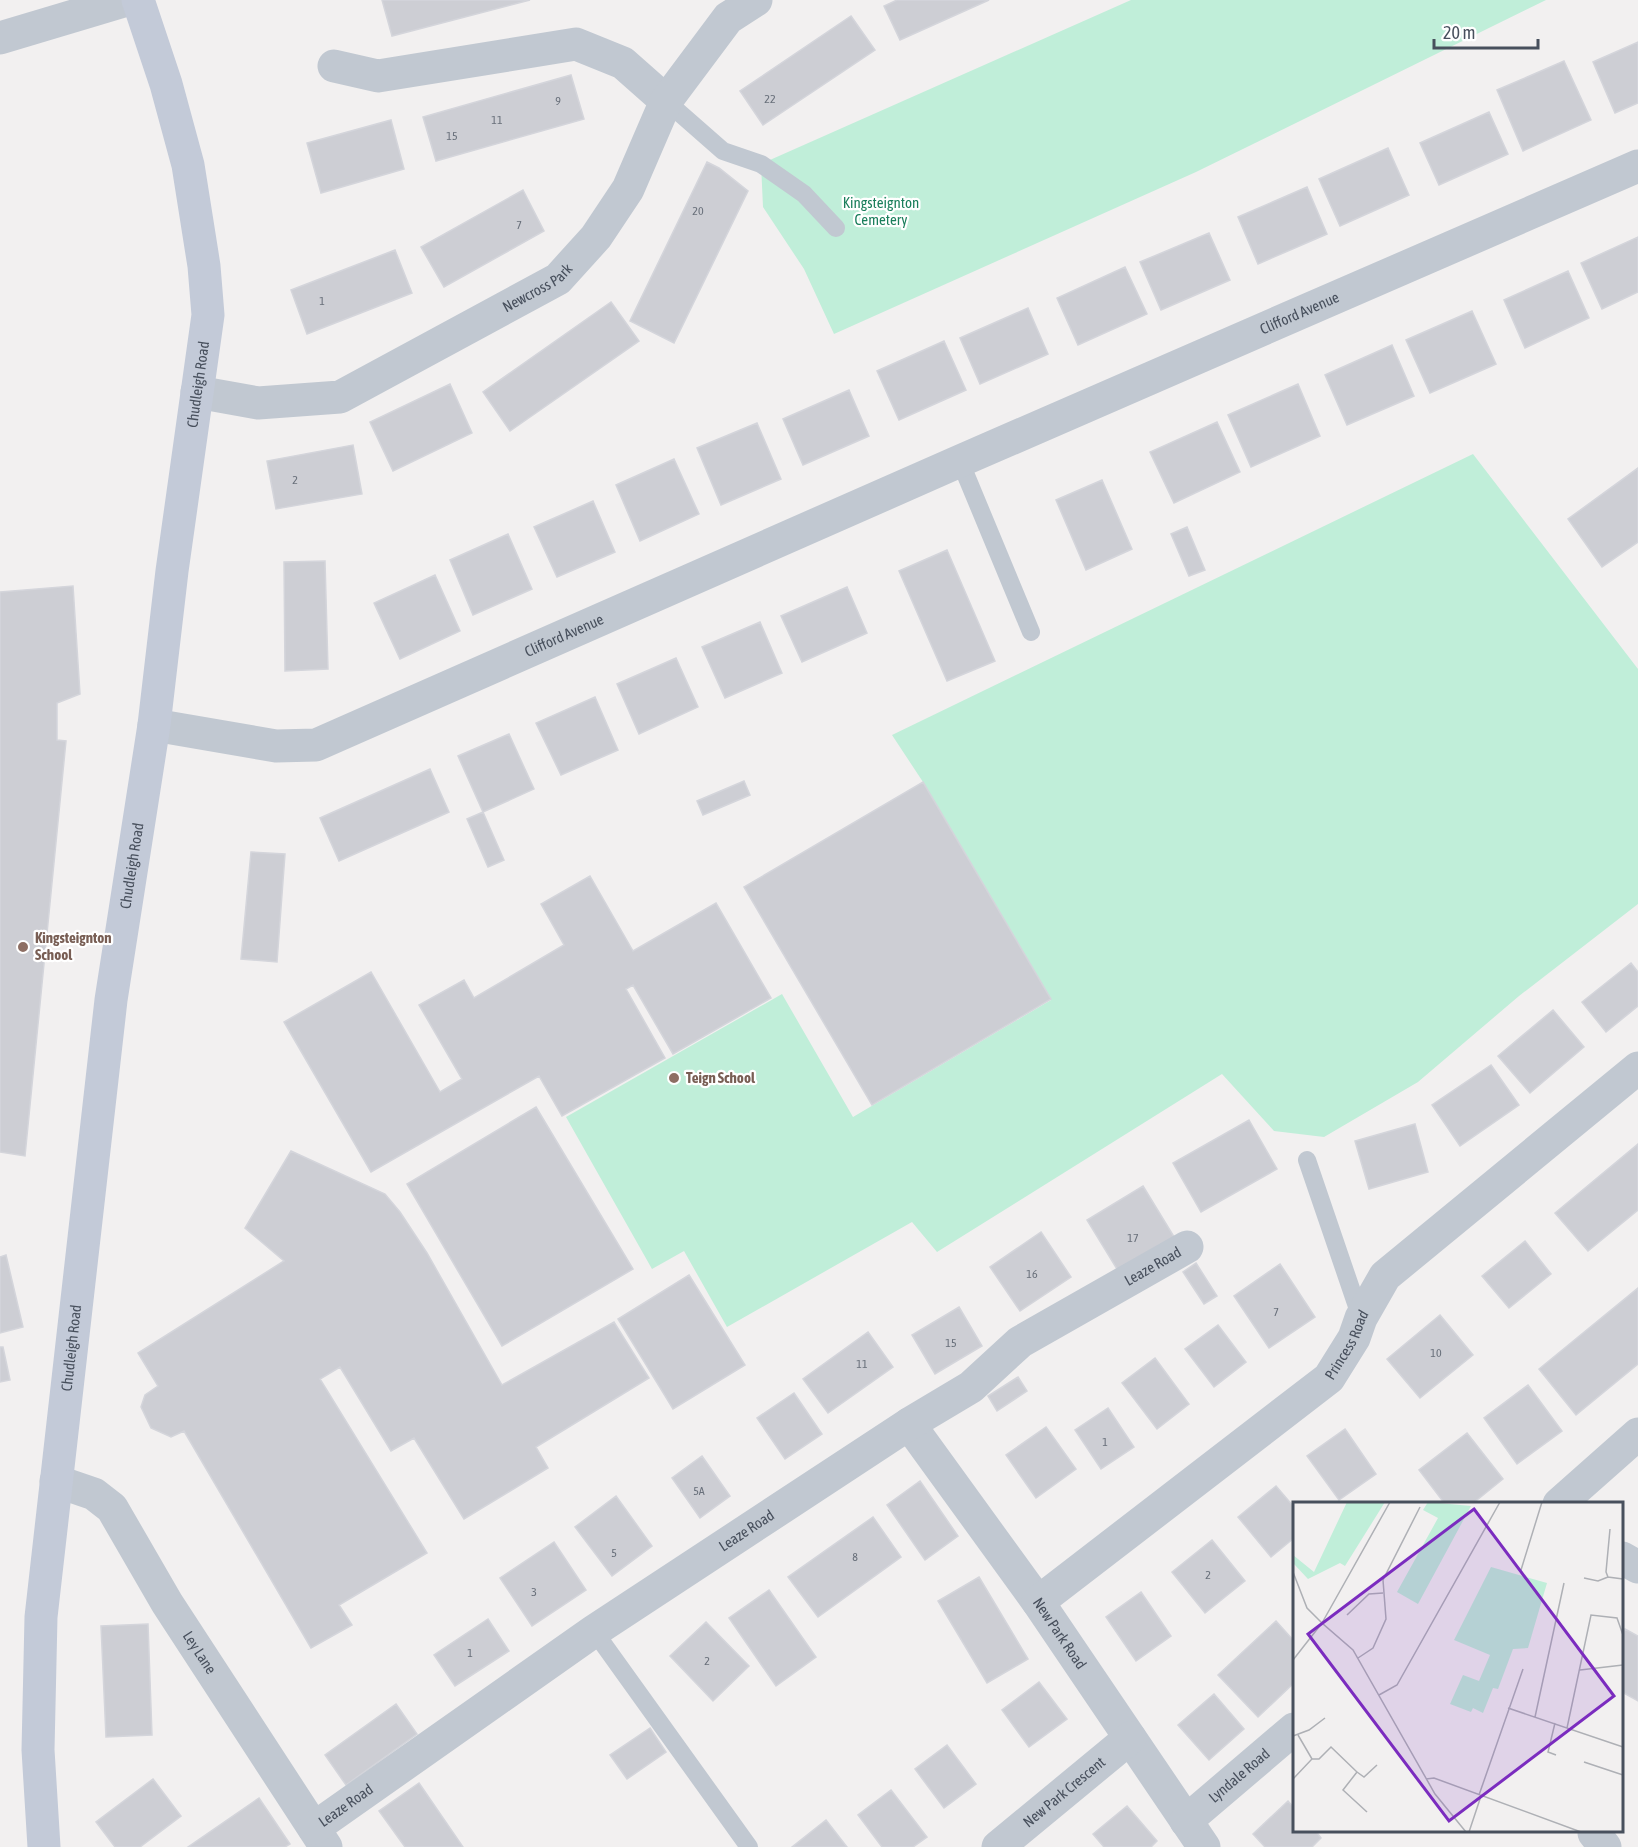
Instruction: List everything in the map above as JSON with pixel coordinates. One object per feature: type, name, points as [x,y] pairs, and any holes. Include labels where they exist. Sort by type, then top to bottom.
[{"type":"main road","name":"Chudleigh Road","points":[[44,1847],[38,1750],[41,1617],[111,1000],[154,725],[172,571],[208,315],[204,266],[188,165],[166,84],[138,0]]},
{"type":"street","points":[[0,38],[127,0]]},
{"type":"street","name":"Newcross Park","points":[[198,392],[258,403],[340,397],[558,279],[596,237],[628,189],[666,101],[739,5]]},
{"type":"street","points":[[334,66],[378,76],[576,44],[623,63],[666,101]]},
{"type":"street","name":"Clifford Avenue","points":[[154,725],[276,746],[316,745],[960,460],[1638,166]]},
{"type":"street","name":"Princess Road","points":[[1038,1602],[1329,1378],[1354,1338],[1361,1318],[1385,1276],[1638,1068]]},
{"type":"street","name":"Leaze Road","points":[[322,1842],[594,1631],[909,1424],[971,1387],[1020,1342],[1187,1247]]},
{"type":"street","name":"New Park Road","points":[[909,1424],[1038,1602],[1195,1834]]},
{"type":"street","points":[[1560,1502],[1638,1434]]},
{"type":"street","name":"Ley Lane","points":[[56,1480],[94,1494],[112,1508],[167,1603],[322,1842]]},
{"type":"street","points":[[1623,1559],[1638,1568]]},
{"type":"street","name":"Lyndale Road","points":[[1195,1834],[1293,1730]]},
{"type":"street","name":"New Park Crescent","points":[[998,1847],[1130,1738]]},
{"type":"lane","points":[[666,101],[723,151],[761,164],[804,194],[836,228]]},
{"type":"lane","points":[[960,460],[1031,632]]},
{"type":"lane","points":[[1307,1160],[1361,1318]]},
{"type":"lane","points":[[594,1631],[749,1847]]},
{"type":"green space","name":"Kingsteignton Cemetery","points":[[1131,0],[1546,0],[1196,172],[834,334],[804,269],[763,207],[761,164]]},
{"type":"green space","points":[[1473,454],[1638,669],[1638,904],[1519,996],[1418,1082],[1324,1137],[1274,1131],[1222,1074],[937,1252],[912,1222],[727,1327],[684,1251],[652,1269],[566,1117],[782,994],[853,1117],[1051,1000],[923,782],[892,735]]},
{"type":"building","points":[[382,0],[530,0],[392,36]]},
{"type":"building","points":[[897,0],[989,0],[900,40],[884,6]]},
{"type":"building","points":[[851,16],[875,50],[763,125],[740,91]]},
{"type":"building","points":[[1638,42],[1638,103],[1615,113],[1593,62]]},
{"type":"building","points":[[1564,61],[1591,120],[1523,151],[1497,90]]},
{"type":"building","points":[[571,75],[584,119],[436,161],[423,117]]},
{"type":"building","points":[[1489,112],[1508,154],[1439,185],[1420,143]]},
{"type":"building","points":[[391,120],[404,169],[321,193],[307,143]]},
{"type":"building","points":[[1388,148],[1409,195],[1340,226],[1319,179]]},
{"type":"building","points":[[707,162],[719,168],[748,191],[674,343],[630,321]]},
{"type":"building","points":[[1307,187],[1327,234],[1258,264],[1238,217]]},
{"type":"building","points":[[523,190],[544,231],[444,287],[421,247]]},
{"type":"building","points":[[1209,233],[1230,280],[1161,310],[1140,262]]},
{"type":"building","points":[[1638,237],[1638,292],[1602,309],[1581,263]]},
{"type":"building","points":[[395,250],[412,293],[307,334],[291,290]]},
{"type":"building","points":[[1125,267],[1147,314],[1078,345],[1057,298]]},
{"type":"building","points":[[1568,271],[1589,318],[1525,348],[1504,300]]},
{"type":"building","points":[[611,302],[639,341],[510,431],[483,392]]},
{"type":"building","points":[[1028,308],[1048,354],[980,384],[960,338]]},
{"type":"building","points":[[1472,311],[1496,364],[1430,393],[1406,340]]},
{"type":"building","points":[[944,341],[966,390],[899,420],[877,371]]},
{"type":"building","points":[[1392,345],[1414,396],[1347,425],[1325,375]]},
{"type":"building","points":[[450,384],[472,433],[393,471],[370,422]]},
{"type":"building","points":[[1298,384],[1320,436],[1251,467],[1228,415]]},
{"type":"building","points":[[849,390],[869,436],[803,465],[783,419]]},
{"type":"building","points":[[1217,422],[1240,472],[1174,503],[1150,452]]},
{"type":"building","points":[[757,423],[781,479],[721,505],[697,448]]},
{"type":"building","points":[[353,445],[362,494],[276,509],[267,461]]},
{"type":"building","points":[[674,459],[699,514],[640,541],[616,485]]},
{"type":"building","points":[[1638,468],[1638,542],[1602,567],[1568,519]]},
{"type":"building","points":[[1102,480],[1132,549],[1086,570],[1056,500]]},
{"type":"building","points":[[593,501],[615,552],[557,577],[534,527]]},
{"type":"building","points":[[1187,527],[1205,570],[1189,576],[1171,534]]},
{"type":"building","points":[[508,534],[532,589],[473,615],[450,560]]},
{"type":"building","points":[[947,550],[995,661],[947,681],[899,571]]},
{"type":"building","points":[[325,561],[328,669],[285,671],[284,562]]},
{"type":"building","points":[[435,575],[460,631],[400,659],[374,603]]},
{"type":"building","name":"Kingsteignton School","points":[[73,586],[80,694],[57,703],[57,740],[66,741],[25,1156],[0,1152],[0,592]]},
{"type":"building","points":[[847,587],[867,633],[802,662],[781,616]]},
{"type":"building","points":[[760,622],[782,673],[725,698],[702,647]]},
{"type":"building","points":[[676,658],[698,707],[639,734],[617,684]]},
{"type":"building","points":[[595,697],[618,750],[561,775],[536,723]]},
{"type":"building","points":[[509,734],[534,789],[483,812],[458,756]]},
{"type":"building","points":[[430,769],[449,812],[339,861],[320,818]]},
{"type":"building","points":[[744,781],[750,795],[703,815],[697,801]]},
{"type":"building","points":[[923,782],[1051,999],[872,1105],[744,887]]},
{"type":"building","points":[[483,812],[504,860],[488,867],[467,819]]},
{"type":"building","points":[[251,852],[285,854],[277,962],[241,959]]},
{"type":"building","points":[[590,876],[633,951],[716,903],[771,998],[673,1054],[633,985],[626,989],[665,1058],[562,1116],[539,1076],[371,1172],[284,1022],[371,972],[440,1092],[462,1079],[419,1005],[464,980],[474,998],[564,945],[541,904]]},
{"type":"building","points":[[1631,963],[1638,972],[1638,1006],[1606,1032],[1582,1002]]},
{"type":"building","points":[[1553,1010],[1584,1047],[1530,1093],[1498,1056]]},
{"type":"building","points":[[1491,1065],[1519,1105],[1460,1146],[1432,1105]]},
{"type":"building","points":[[536,1107],[633,1269],[502,1346],[407,1184]]},
{"type":"building","points":[[1249,1120],[1277,1169],[1201,1212],[1173,1163]]},
{"type":"building","points":[[1415,1124],[1428,1172],[1369,1189],[1355,1141]]},
{"type":"building","points":[[1638,1144],[1638,1210],[1588,1251],[1555,1213]]},
{"type":"building","points":[[291,1151],[385,1194],[427,1253],[502,1385],[614,1322],[649,1378],[536,1447],[548,1468],[464,1519],[414,1438],[391,1451],[340,1367],[320,1379],[427,1553],[339,1605],[352,1625],[311,1648],[184,1431],[171,1437],[151,1428],[141,1407],[145,1395],[158,1386],[138,1353],[284,1261],[245,1228]]},
{"type":"building","points":[[1143,1186],[1176,1240],[1120,1274],[1087,1220]]},
{"type":"building","points":[[1041,1232],[1071,1277],[1020,1311],[990,1267]]},
{"type":"building","points":[[1525,1241],[1551,1274],[1509,1308],[1482,1276]]},
{"type":"building","points":[[6,1255],[23,1327],[0,1333],[0,1257]]},
{"type":"building","points":[[1196,1263],[1217,1296],[1204,1304],[1183,1272]]},
{"type":"building","points":[[1280,1264],[1315,1317],[1269,1348],[1234,1296]]},
{"type":"building","points":[[689,1275],[745,1365],[673,1409],[618,1319]]},
{"type":"building","points":[[1638,1288],[1638,1364],[1576,1415],[1539,1369]]},
{"type":"building","points":[[959,1307],[982,1346],[935,1374],[912,1335]]},
{"type":"building","points":[[1440,1315],[1473,1355],[1420,1398],[1387,1359]]},
{"type":"building","points":[[1218,1325],[1246,1362],[1214,1387],[1185,1349]]},
{"type":"building","points":[[868,1332],[893,1367],[828,1413],[803,1379]]},
{"type":"building","points":[[0,1347],[3,1347],[10,1380],[0,1382]]},
{"type":"building","points":[[1155,1358],[1189,1404],[1157,1429],[1122,1383]]},
{"type":"building","points":[[1018,1377],[1027,1391],[997,1411],[988,1396]]},
{"type":"building","points":[[1528,1385],[1562,1431],[1517,1464],[1484,1418]]},
{"type":"building","points":[[794,1393],[822,1434],[785,1459],[757,1418]]},
{"type":"building","points":[[1108,1408],[1134,1447],[1101,1469],[1075,1430]]},
{"type":"building","points":[[1046,1427],[1076,1469],[1036,1498],[1006,1455]]},
{"type":"building","points":[[1345,1429],[1376,1474],[1339,1500],[1307,1456]]},
{"type":"building","points":[[1467,1433],[1503,1479],[1474,1502],[1443,1502],[1419,1470]]},
{"type":"building","points":[[702,1456],[730,1496],[700,1518],[672,1478]]},
{"type":"building","points":[[920,1481],[958,1536],[925,1560],[887,1505]]},
{"type":"building","points":[[1276,1486],[1293,1506],[1293,1539],[1271,1557],[1238,1517]]},
{"type":"building","points":[[616,1496],[652,1546],[612,1576],[575,1527]]},
{"type":"building","points":[[873,1517],[901,1557],[818,1617],[788,1577]]},
{"type":"building","points":[[1212,1540],[1245,1581],[1205,1613],[1172,1572]]},
{"type":"building","points":[[554,1542],[586,1590],[532,1626],[500,1578]]},
{"type":"building","points":[[979,1577],[1028,1659],[987,1683],[938,1601]]},
{"type":"building","points":[[769,1590],[816,1657],[776,1686],[729,1618]]},
{"type":"building","points":[[1141,1592],[1171,1636],[1136,1661],[1106,1617]]},
{"type":"building","points":[[488,1619],[509,1651],[455,1686],[434,1655]]},
{"type":"building","points":[[1276,1621],[1293,1640],[1293,1684],[1258,1717],[1218,1675]]},
{"type":"building","points":[[706,1622],[749,1666],[713,1701],[670,1656]]},
{"type":"building","points":[[148,1624],[152,1735],[106,1737],[101,1626]]},
{"type":"building","points":[[1625,1629],[1638,1636],[1638,1701],[1623,1693],[1623,1634]]},
{"type":"building","points":[[1039,1682],[1067,1719],[1029,1747],[1002,1710]]},
{"type":"building","points":[[1214,1694],[1244,1729],[1209,1760],[1178,1725]]},
{"type":"building","points":[[396,1704],[417,1734],[346,1785],[325,1755]]},
{"type":"building","points":[[650,1728],[666,1752],[627,1779],[610,1755]]},
{"type":"building","points":[[947,1745],[976,1784],[944,1808],[915,1769]]},
{"type":"building","points":[[153,1779],[181,1816],[140,1847],[115,1847],[96,1822]]},
{"type":"building","points":[[419,1783],[463,1847],[405,1847],[379,1811]]},
{"type":"building","points":[[891,1790],[927,1837],[913,1847],[882,1847],[858,1815]]},
{"type":"building","points":[[259,1798],[290,1844],[285,1847],[188,1847]]},
{"type":"building","points":[[1288,1801],[1293,1807],[1293,1832],[1316,1832],[1321,1838],[1312,1847],[1265,1847],[1253,1834]]},
{"type":"building","points":[[1127,1806],[1157,1841],[1151,1847],[1104,1847],[1093,1834]]},
{"type":"building","points":[[826,1820],[847,1847],[792,1847]]},
{"type":"place","name":"Kingsteignton School","points":[[23,947]]},
{"type":"place","name":"Teign School","points":[[674,1078]]}]
